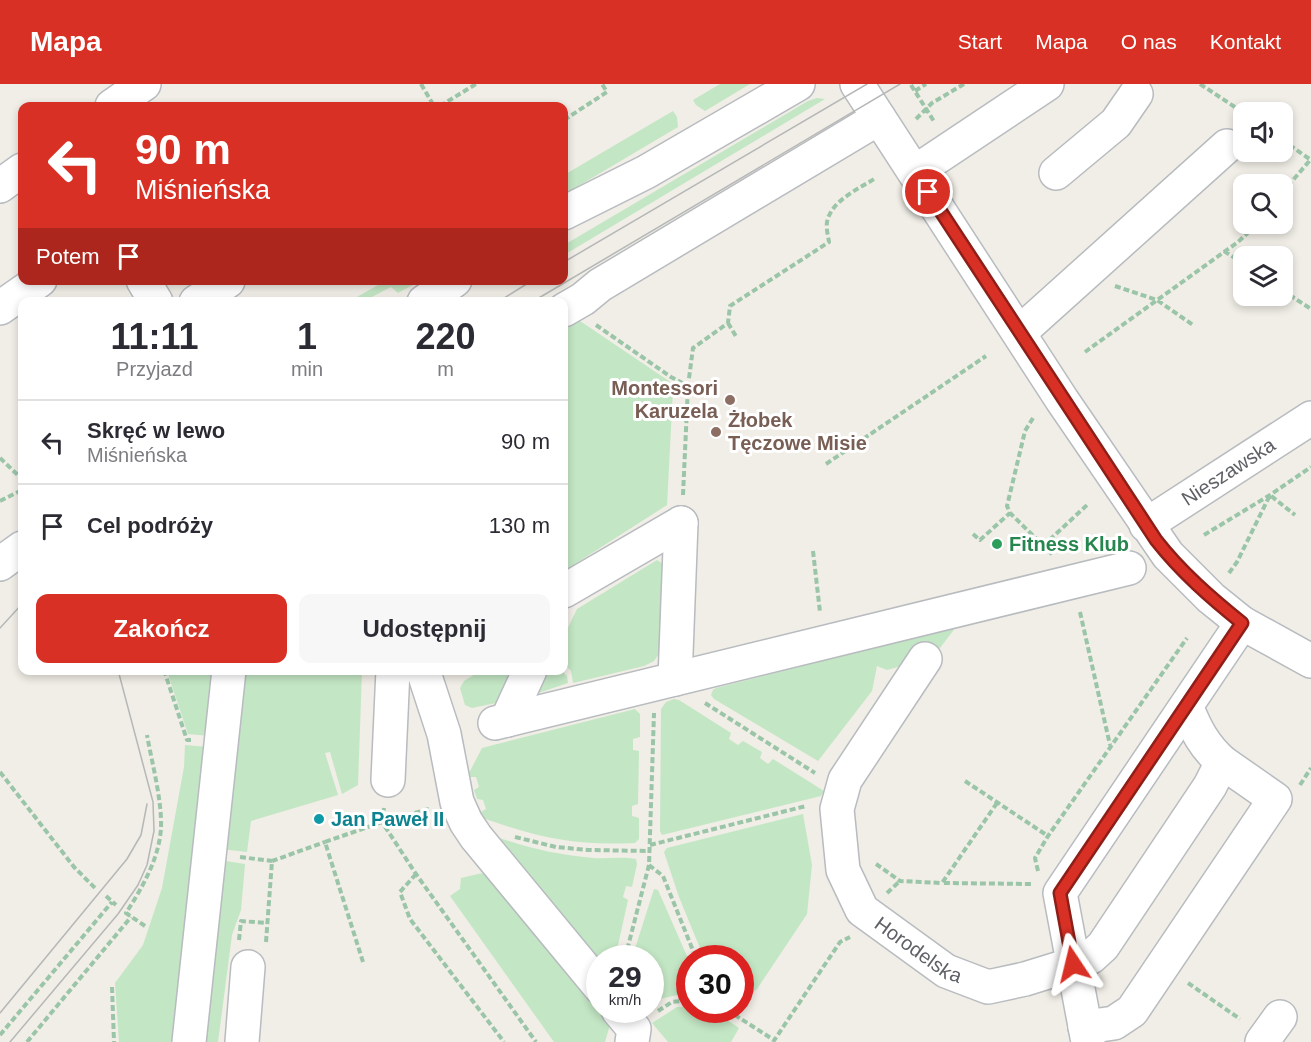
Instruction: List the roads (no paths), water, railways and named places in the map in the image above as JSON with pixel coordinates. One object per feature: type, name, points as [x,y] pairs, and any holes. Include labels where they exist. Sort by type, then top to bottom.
[{"type":"street","points":[[118,102],[144,84]]},
{"type":"street","points":[[568,211],[645,172],[798,84]]},
{"type":"street","points":[[857,84],[1019,333],[1168,555],[1210,598],[1242,623],[1311,661]]},
{"type":"street","points":[[915,172],[1047,84]]},
{"type":"street","points":[[1056,173],[1116,123],[1139,87]]},
{"type":"street","points":[[578,316],[583,299],[600,285],[879,118]]},
{"type":"street","points":[[1019,333],[1227,146]]},
{"type":"street","points":[[0,186],[18,173]]},
{"type":"street","points":[[0,308],[33,285]]},
{"type":"street","points":[[204,297],[222,285]]},
{"type":"street","points":[[431,297],[448,285]]},
{"type":"street","name":"Nieszawska","points":[[1146,525],[1311,418]]},
{"type":"street","points":[[568,591],[681,522],[665,681]]},
{"type":"street","points":[[527,675],[501,721],[1129,568]]},
{"type":"street","points":[[1187,708],[1200,738],[1211,752],[1275,799],[1132,1011],[1114,1023],[1087,1034],[1060,893],[1187,708],[1242,623]]},
{"type":"street","name":"Horodelska","points":[[925,659],[845,780],[837,809],[843,870],[862,910],[946,971],[988,987],[1025,979],[1073,964],[1091,957],[1103,946],[1210,786],[1222,762]]},
{"type":"street","points":[[189,1042],[228,675]]},
{"type":"street","points":[[388,780],[393,675]]},
{"type":"street","points":[[425,675],[444,734],[461,812],[476,837],[586,970]]},
{"type":"street","points":[[242,1042],[257,955]]},
{"type":"street","points":[[629,1023],[634,1029],[632,1042]]},
{"type":"tram line","points":[[568,260],[867,84]]},
{"type":"tram line","points":[[568,281],[900,84]]},
{"type":"tram line","points":[[506,297],[525,285]]},
{"type":"tram line","points":[[540,297],[561,285]]},
{"type":"tram line","points":[[0,628],[18,608]]},
{"type":"tram line","points":[[10,1042],[118,914],[138,885],[147,865],[154,831],[153,802],[119,675]]},
{"type":"tram line","points":[[0,1013],[127,859],[141,835],[147,804]]},
{"type":"place","name":"Montessori Karuzela","points":[[730,400]]},
{"type":"place","name":"Żłobek Tęczowe Misie","points":[[716,432]]},
{"type":"place","name":"Fitness Klub","points":[[997,544]]},
{"type":"place","name":"Jan Paweł II","points":[[319,819]]}]
